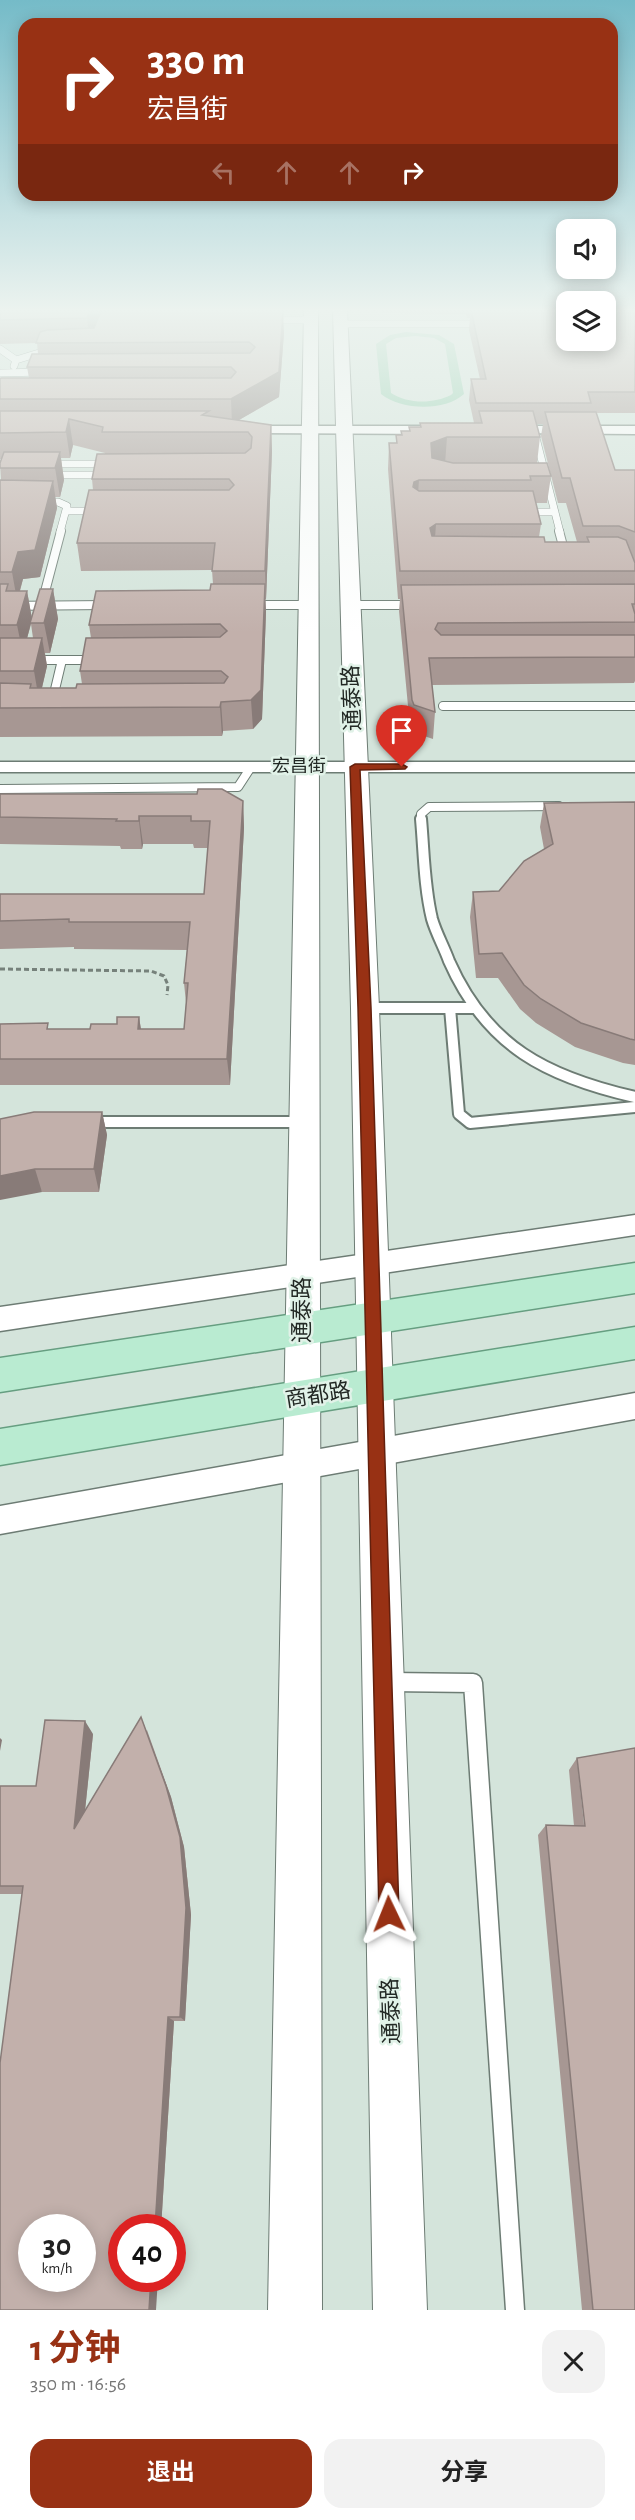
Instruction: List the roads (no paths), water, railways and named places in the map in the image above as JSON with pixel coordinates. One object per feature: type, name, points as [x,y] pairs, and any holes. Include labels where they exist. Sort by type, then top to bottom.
[{"type":"main road","points":[[0,1376],[635,1278]]},
{"type":"main road","name":"商都路","points":[[0,1447],[635,1343]]},
{"type":"street","name":"通泰路","points":[[295,2310],[306,767],[312,418]]},
{"type":"street","name":"通泰路","points":[[342,418],[364,1008],[400,2310]]},
{"type":"street","points":[[228,430],[451,430]]},
{"type":"street","points":[[487,430],[635,430]]},
{"type":"street","name":"宏昌街","points":[[0,768],[635,767]]},
{"type":"street","points":[[0,1319],[635,1225]]},
{"type":"street","points":[[0,1521],[635,1406]]},
{"type":"lane","points":[[534,430],[566,558]]},
{"type":"lane","points":[[35,464],[118,464]]},
{"type":"lane","points":[[533,469],[544,469]]},
{"type":"lane","points":[[35,475],[117,475]]},
{"type":"lane","points":[[537,484],[548,484]]},
{"type":"lane","points":[[35,502],[64,503],[66,511],[39,616]]},
{"type":"lane","points":[[66,511],[112,511]]},
{"type":"lane","points":[[509,512],[555,512]]},
{"type":"lane","points":[[555,558],[578,558]]},
{"type":"lane","points":[[0,606],[111,605]]},
{"type":"lane","points":[[238,605],[308,605]]},
{"type":"lane","points":[[349,605],[420,605]]},
{"type":"lane","points":[[28,660],[31,649]]},
{"type":"lane","points":[[0,660],[108,660]]},
{"type":"lane","points":[[51,706],[62,660]]},
{"type":"lane","points":[[41,706],[63,706]]},
{"type":"lane","points":[[443,706],[635,706]]},
{"type":"lane","points":[[0,789],[238,787],[251,767]]},
{"type":"lane","points":[[566,806],[429,807],[422,814],[431,914],[455,979],[473,1008],[491,1029],[519,1053],[555,1074],[596,1089],[635,1097]]},
{"type":"lane","points":[[364,1008],[473,1008]]},
{"type":"lane","points":[[450,1008],[459,1114],[470,1123],[635,1107]]},
{"type":"lane","points":[[70,1122],[303,1122]]},
{"type":"lane","points":[[382,1682],[473,1683],[515,2310]]}]
